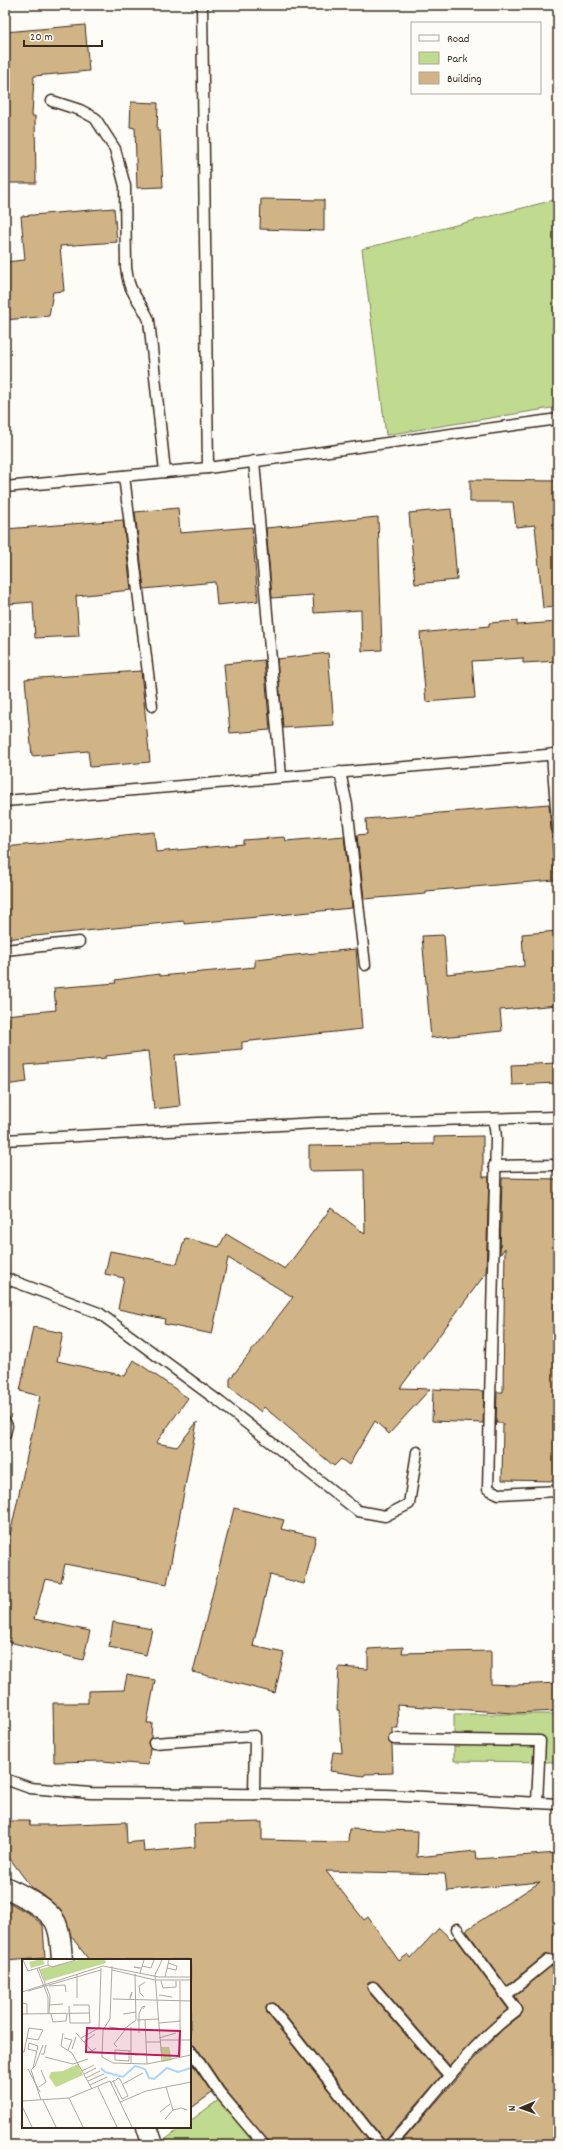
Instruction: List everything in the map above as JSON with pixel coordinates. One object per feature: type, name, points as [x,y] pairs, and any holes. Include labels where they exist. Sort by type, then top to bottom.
[{"type":"street","points":[[5,1887],[22,1896],[53,1918],[59,1933],[62,1959]]},
{"type":"street","points":[[148,2128],[153,2145]]},
{"type":"lane","points":[[202,5],[208,468]]},
{"type":"lane","points":[[52,102],[80,110],[95,118],[115,149],[125,186],[126,267],[128,279],[133,292],[143,306],[150,320],[165,472]]},
{"type":"lane","points":[[5,487],[208,468],[558,419]]},
{"type":"lane","points":[[254,461],[281,777]]},
{"type":"lane","points":[[124,476],[152,706]]},
{"type":"lane","points":[[5,801],[555,754],[558,834]]},
{"type":"lane","points":[[340,772],[347,805],[365,965]]},
{"type":"lane","points":[[5,950],[79,942]]},
{"type":"lane","points":[[5,1140],[317,1123],[558,1117]]},
{"type":"lane","points":[[494,1119],[496,1138],[494,1166],[493,1288],[488,1489],[499,1494],[558,1491]]},
{"type":"lane","points":[[494,1166],[558,1165]]},
{"type":"lane","points":[[5,1278],[99,1313],[220,1403],[358,1511],[385,1516],[409,1504],[417,1452]]},
{"type":"lane","points":[[5,1422],[7,1426],[5,1434]]},
{"type":"lane","points":[[154,1743],[255,1736],[254,1794]]},
{"type":"lane","points":[[394,1739],[540,1741],[537,1802]]},
{"type":"lane","points":[[5,1779],[30,1788],[90,1793],[386,1795],[558,1804]]},
{"type":"lane","points":[[390,2145],[415,2118],[449,2075],[502,2022],[517,2010],[457,1929]]},
{"type":"lane","points":[[506,1995],[549,1960]]},
{"type":"lane","points":[[373,1987],[449,2075]]},
{"type":"lane","points":[[272,2009],[380,2145]]},
{"type":"lane","points":[[191,2050],[219,2092],[264,2145]]},
{"type":"green space","points":[[558,199],[558,407],[386,435],[362,249]]},
{"type":"green space","points":[[454,1714],[558,1714],[558,1762],[454,1761]]},
{"type":"green space","points":[[220,2099],[255,2143],[252,2145],[158,2145],[181,2128],[191,2128],[191,2120]]},
{"type":"building","points":[[85,25],[89,71],[34,76],[32,116],[35,116],[36,183],[5,183],[5,32]]},
{"type":"building","points":[[131,102],[158,103],[157,131],[160,131],[163,187],[137,188],[135,128],[130,127]]},
{"type":"building","points":[[261,199],[324,200],[324,231],[260,229]]},
{"type":"building","points":[[114,208],[117,242],[60,246],[64,291],[53,292],[49,316],[5,320],[5,262],[25,260],[21,216]]},
{"type":"building","points":[[470,480],[558,481],[558,607],[543,608],[535,525],[516,527],[513,502],[470,502]]},
{"type":"building","points":[[178,508],[180,533],[252,527],[258,601],[217,605],[215,582],[144,589],[135,512]]},
{"type":"building","points":[[451,509],[457,580],[415,584],[409,513]]},
{"type":"building","points":[[378,517],[382,650],[362,651],[361,610],[314,613],[313,595],[272,598],[266,528]]},
{"type":"building","points":[[123,520],[131,590],[76,596],[79,636],[35,638],[33,602],[8,604],[5,576],[5,529]]},
{"type":"building","points":[[517,621],[517,625],[558,622],[558,661],[523,663],[523,658],[472,661],[475,698],[426,702],[420,633],[489,626],[489,623]]},
{"type":"building","points":[[328,653],[334,725],[283,728],[277,659]]},
{"type":"building","points":[[264,660],[270,730],[230,733],[224,664]]},
{"type":"building","points":[[141,671],[150,762],[90,767],[88,751],[32,756],[25,679]]},
{"type":"building","points":[[549,804],[555,880],[426,891],[426,894],[364,899],[357,835],[367,834],[366,819]]},
{"type":"building","points":[[154,832],[156,852],[243,844],[243,840],[285,837],[286,841],[344,836],[352,908],[184,924],[184,921],[5,939],[5,847]]},
{"type":"building","points":[[558,931],[558,1005],[500,1010],[502,1031],[431,1038],[422,936],[444,935],[447,974],[524,966],[522,934]]},
{"type":"building","points":[[356,949],[362,1029],[242,1042],[242,1049],[175,1055],[180,1106],[154,1109],[148,1051],[106,1056],[106,1058],[25,1065],[27,1082],[5,1085],[5,1015],[56,1010],[54,988],[116,983],[115,980],[159,974],[160,976],[255,967],[255,959]]},
{"type":"building","points":[[558,1063],[558,1083],[512,1085],[511,1065]]},
{"type":"building","points":[[483,1136],[483,1177],[489,1177],[486,1273],[400,1388],[430,1389],[389,1434],[375,1421],[349,1465],[341,1459],[334,1466],[264,1407],[261,1412],[230,1387],[230,1379],[293,1297],[228,1258],[212,1334],[164,1324],[165,1319],[118,1309],[124,1278],[105,1274],[110,1251],[177,1264],[185,1238],[219,1247],[226,1234],[285,1269],[331,1208],[365,1234],[364,1170],[309,1171],[309,1146],[434,1144],[434,1137]]},
{"type":"building","points":[[502,1178],[558,1179],[558,1481],[502,1480],[503,1423],[496,1423],[497,1392],[503,1392],[505,1248],[500,1255]]},
{"type":"building","points":[[33,1327],[63,1333],[57,1361],[125,1376],[134,1360],[188,1398],[156,1443],[177,1447],[197,1422],[167,1584],[65,1564],[61,1582],[45,1579],[34,1619],[90,1631],[83,1660],[5,1641],[5,1558],[40,1396],[20,1391]]},
{"type":"building","points":[[433,1389],[484,1391],[483,1423],[432,1421]]},
{"type":"building","points":[[234,1508],[284,1520],[281,1529],[316,1537],[304,1584],[270,1575],[253,1646],[284,1653],[275,1693],[193,1672]]},
{"type":"building","points":[[113,1622],[152,1629],[146,1655],[109,1647]]},
{"type":"building","points":[[403,1647],[402,1653],[491,1651],[491,1684],[513,1685],[558,1683],[558,1711],[513,1713],[397,1705],[398,1728],[392,1728],[392,1733],[388,1739],[392,1745],[393,1773],[365,1774],[364,1776],[330,1771],[333,1752],[342,1753],[339,1710],[337,1710],[339,1667],[368,1669],[368,1649]]},
{"type":"building","points":[[127,1675],[155,1680],[147,1723],[152,1723],[151,1737],[148,1743],[150,1748],[148,1765],[102,1761],[54,1762],[53,1703],[88,1703],[88,1691],[124,1690]]},
{"type":"building","points":[[5,1821],[29,1821],[30,1825],[126,1822],[127,1843],[143,1841],[144,1852],[195,1847],[194,1824],[262,1822],[262,1840],[348,1842],[349,1829],[418,1831],[417,1857],[476,1851],[477,1859],[558,1853],[558,2145],[399,2145],[471,2062],[503,2029],[521,2015],[523,2009],[515,1996],[555,1963],[554,1956],[545,1955],[507,1986],[466,1930],[540,1882],[447,1891],[445,1874],[326,1871],[364,1920],[368,1917],[399,1961],[408,1954],[411,1958],[439,1928],[451,1939],[455,1937],[508,2009],[478,2036],[450,2066],[378,1983],[372,1981],[368,1982],[368,1991],[441,2076],[385,2141],[277,2005],[274,2003],[268,2004],[266,2007],[267,2013],[372,2145],[271,2145],[224,2088],[195,2045],[191,2043],[191,1959],[88,1959],[71,1936],[63,1913],[50,1900],[31,1887],[5,1852]]},
{"type":"building","points":[[5,1900],[28,1913],[43,1925],[45,1958],[5,1961]]},
{"type":"building","points":[[191,2062],[212,2093],[191,2108]]}]
